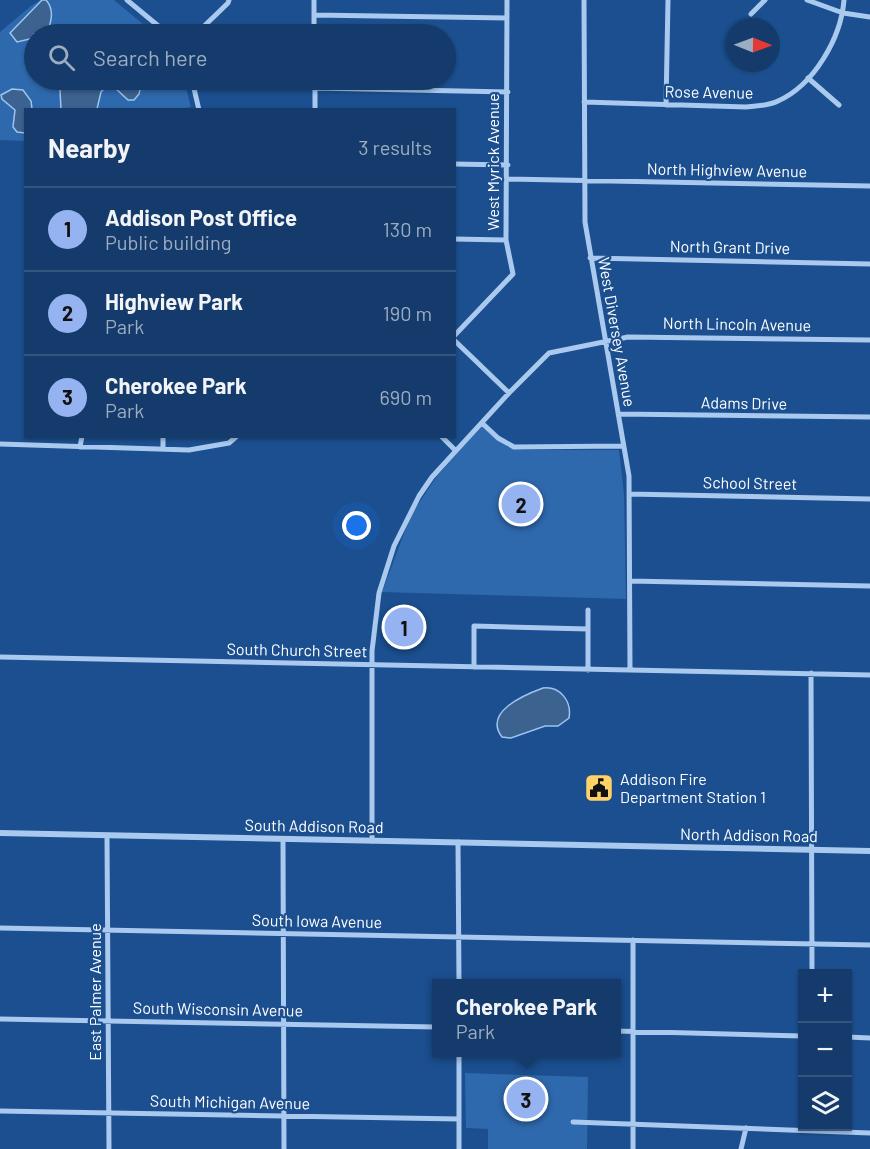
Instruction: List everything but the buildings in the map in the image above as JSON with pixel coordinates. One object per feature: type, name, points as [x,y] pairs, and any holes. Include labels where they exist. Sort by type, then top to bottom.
[{"type":"street","points":[[314,0],[314,24]]},
{"type":"street","name":"West Myrick Avenue","points":[[456,336],[513,274],[506,240],[507,0]]},
{"type":"street","name":"West Diversey Avenue","points":[[584,0],[585,222],[628,476],[630,669]]},
{"type":"street","points":[[666,105],[668,0]]},
{"type":"street","points":[[751,14],[765,0]]},
{"type":"street","points":[[807,0],[843,13],[870,17]]},
{"type":"street","name":"Rose Avenue","points":[[584,102],[760,106],[788,96],[808,78],[830,48],[839,29],[844,0]]},
{"type":"street","points":[[131,1],[157,24]]},
{"type":"street","points":[[206,24],[229,2],[236,7]]},
{"type":"street","points":[[314,15],[507,18]]},
{"type":"street","points":[[808,78],[839,105]]},
{"type":"street","points":[[194,90],[199,108]]},
{"type":"street","points":[[315,90],[315,108]]},
{"type":"street","points":[[411,90],[507,92]]},
{"type":"street","points":[[456,164],[508,165]]},
{"type":"street","name":"North Highview Avenue","points":[[507,180],[870,186]]},
{"type":"street","points":[[456,238],[506,240]]},
{"type":"street","name":"North Grant Drive","points":[[590,258],[870,264]]},
{"type":"street","name":"North Lincoln Avenue","points":[[372,841],[371,665],[377,603],[393,546],[419,496],[455,450],[509,393],[549,353],[638,336],[870,340]]},
{"type":"street","points":[[456,340],[509,393]]},
{"type":"street","name":"Adams Drive","points":[[618,414],[870,417]]},
{"type":"street","points":[[482,423],[498,438],[514,447],[623,447]]},
{"type":"street","points":[[80,447],[82,438]]},
{"type":"street","points":[[163,438],[163,449]]},
{"type":"street","points":[[0,444],[163,449],[204,448],[229,443],[235,438]]},
{"type":"street","points":[[443,438],[455,450]]},
{"type":"street","name":"School Street","points":[[629,494],[870,499]]},
{"type":"street","points":[[630,581],[870,586]]},
{"type":"street","points":[[588,610],[588,669]]},
{"type":"street","points":[[474,667],[474,626],[588,629]]},
{"type":"street","name":"South Church Street","points":[[0,657],[870,675]]},
{"type":"street","points":[[812,673],[813,969]]},
{"type":"street","name":"South Addison Road","points":[[0,834],[628,846]]},
{"type":"street","name":"East Palmer Avenue","points":[[107,836],[109,1149]]},
{"type":"street","points":[[283,839],[284,1149]]},
{"type":"street","points":[[458,842],[459,979]]},
{"type":"street","name":"North Addison Road","points":[[628,846],[870,851]]},
{"type":"street","name":"South Iowa Avenue","points":[[0,928],[870,945]]},
{"type":"street","points":[[633,940],[633,1149]]},
{"type":"street","name":"South Wisconsin Avenue","points":[[0,1019],[432,1027]]},
{"type":"street","points":[[621,1031],[798,1036]]},
{"type":"street","points":[[852,1037],[870,1038]]},
{"type":"street","points":[[459,1057],[459,1149]]},
{"type":"street","name":"South Michigan Avenue","points":[[0,1111],[459,1119]]},
{"type":"street","points":[[573,1122],[798,1129]]},
{"type":"street","points":[[741,1149],[746,1128]]},
{"type":"street","points":[[851,1131],[870,1132]]},
{"type":"shaded area","points":[[41,0],[114,0],[143,24],[24,24],[24,90],[187,90],[191,107],[24,108],[24,141],[0,140],[0,32]]},
{"type":"shaded area","points":[[42,0],[46,0],[51,8],[50,24],[24,24],[24,40],[17,42],[10,33]]},
{"type":"shaded area","points":[[12,89],[23,90],[31,101],[32,108],[24,108],[24,133],[17,132],[13,127],[15,110],[2,99],[1,95]]},
{"type":"shaded area","points":[[103,90],[97,108],[61,108],[60,91]]},
{"type":"shaded area","points":[[117,90],[140,90],[134,100],[128,100]]},
{"type":"shaded area","points":[[482,426],[508,447],[523,450],[619,450],[624,494],[626,599],[382,592],[411,515],[437,476]]},
{"type":"shaded area","points":[[543,688],[555,689],[564,696],[569,706],[569,718],[558,726],[545,726],[511,738],[502,737],[498,728],[498,720],[502,712],[517,700]]},
{"type":"shaded area","points":[[465,1073],[588,1077],[587,1149],[488,1149],[488,1129],[466,1128]]},
{"type":"place","name":"Highview Park","points":[[521,504]]},
{"type":"place","name":"Addison Post Office","points":[[404,627]]},
{"type":"place","name":"Addison Fire Department Station 1","points":[[599,788]]},
{"type":"place","name":"Cherokee Park","points":[[526,1099]]}]
